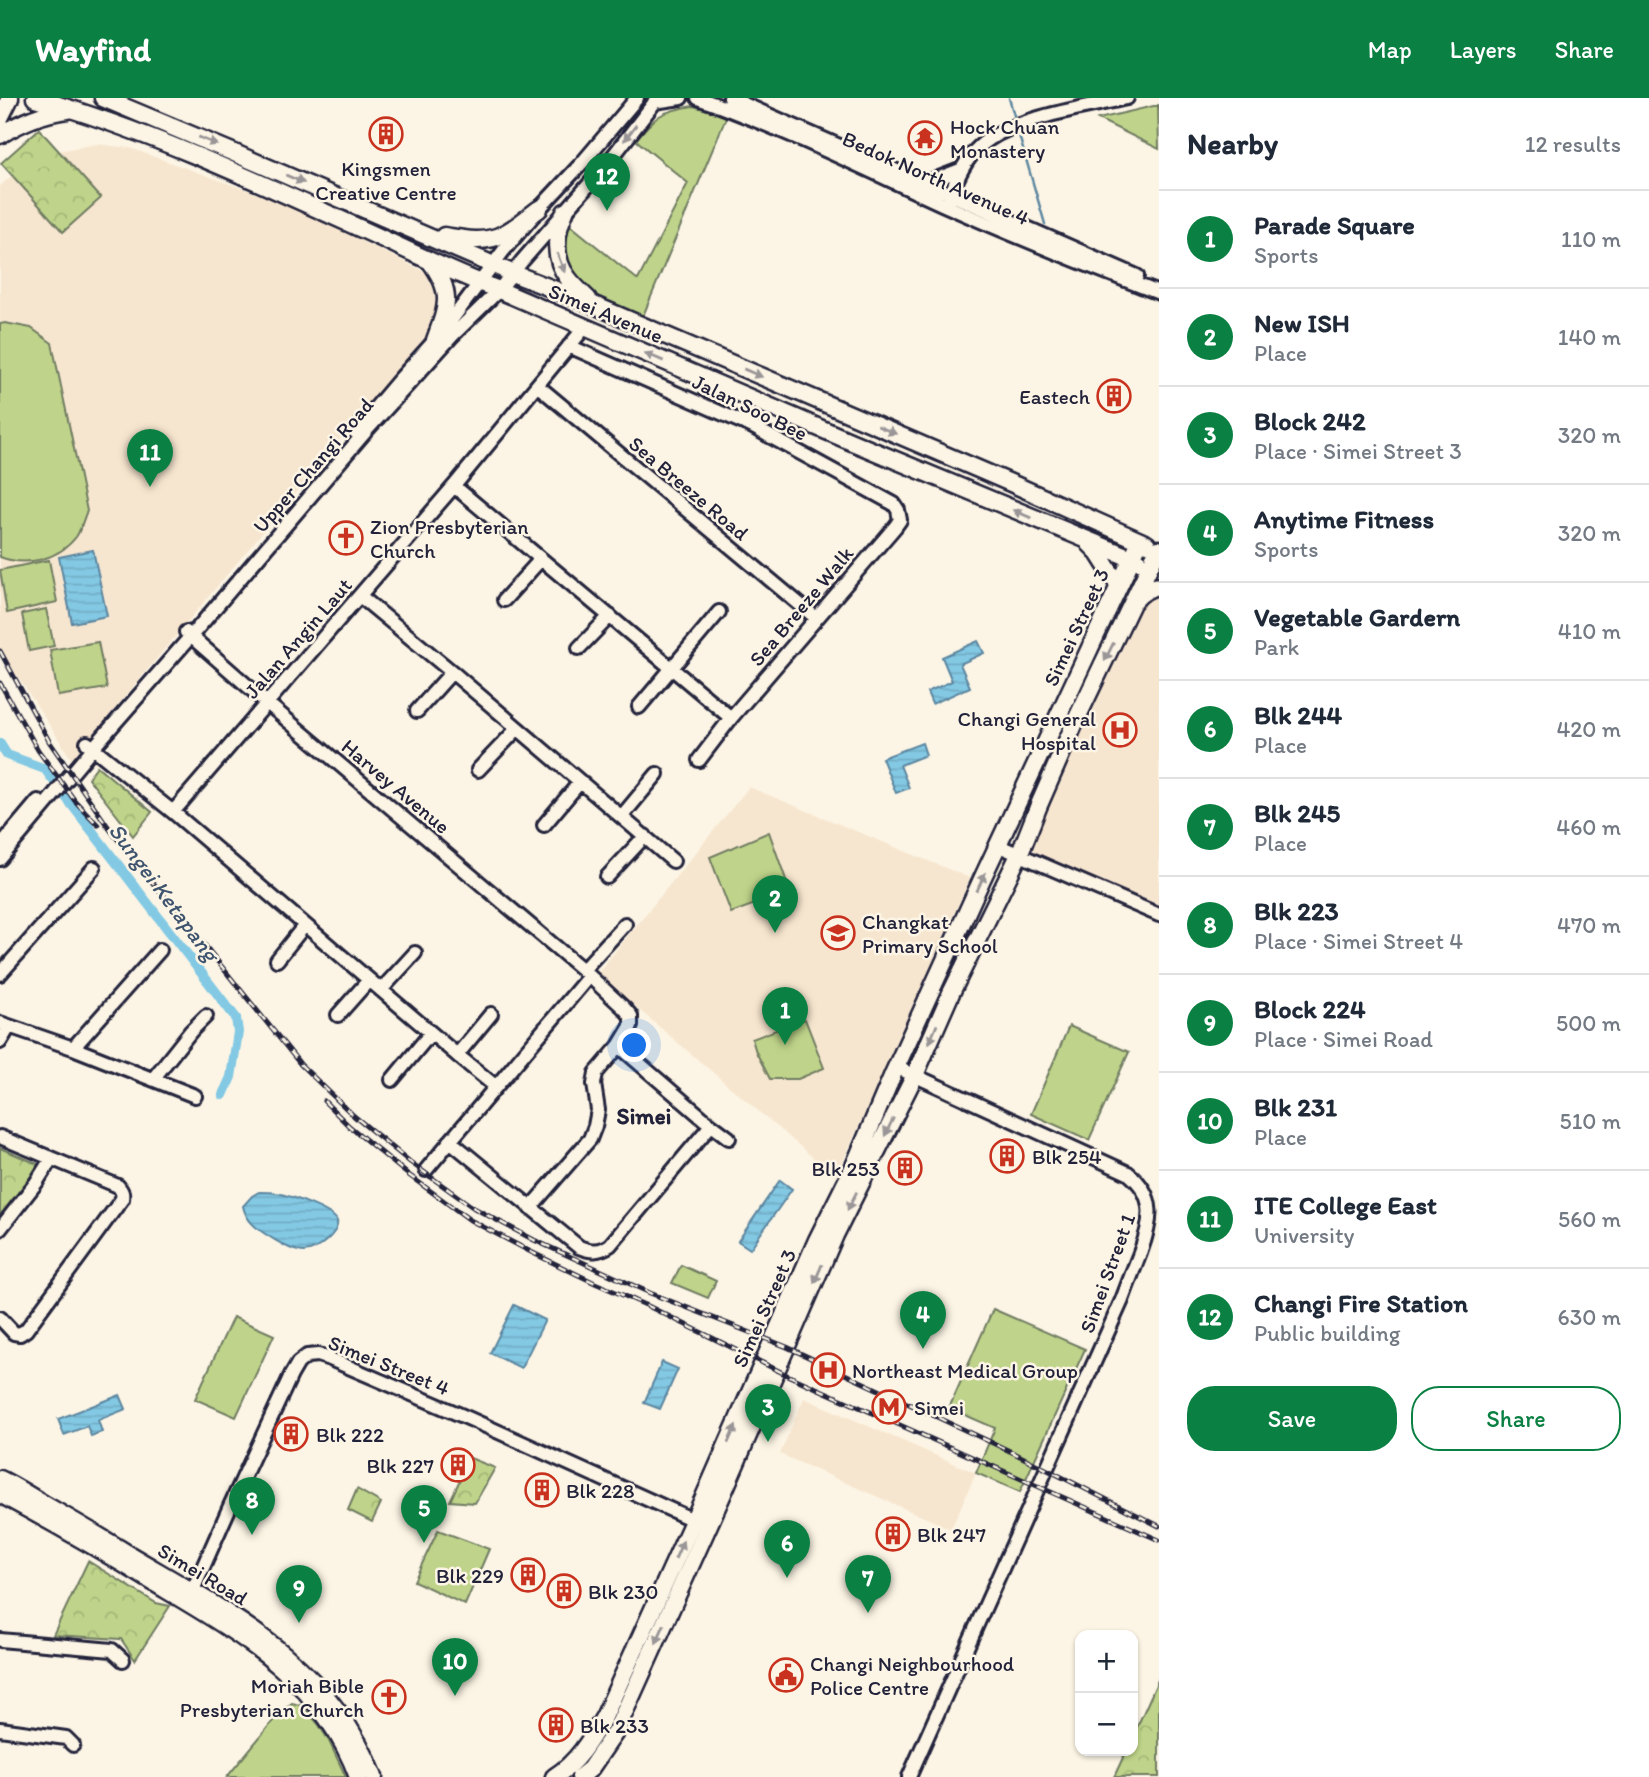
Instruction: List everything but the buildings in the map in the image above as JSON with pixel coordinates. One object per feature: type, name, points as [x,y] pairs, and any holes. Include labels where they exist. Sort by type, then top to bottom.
[{"type":"main road","points":[[0,118],[10,98]]},
{"type":"main road","name":"Simei Avenue","points":[[35,98],[129,129],[194,155],[313,206],[479,283],[1154,569]]},
{"type":"main road","name":"Simei Avenue","points":[[103,98],[1013,484],[1158,549]]},
{"type":"main road","points":[[0,135],[43,114],[74,110]]},
{"type":"main road","points":[[410,229],[465,240],[488,239],[502,236],[539,209]]},
{"type":"main road","points":[[565,212],[558,234],[558,262],[567,278],[594,305]]},
{"type":"main road","points":[[430,260],[441,276],[446,302],[445,314],[435,340]]},
{"type":"main road","points":[[1085,539],[1096,550],[1119,586]]},
{"type":"main road","name":"Simei Street 3","points":[[580,1777],[590,1769],[616,1731],[817,1240],[854,1166],[895,1070],[1139,541]]},
{"type":"main road","name":"Simei Street 3","points":[[554,1777],[573,1762],[590,1741],[700,1523],[721,1498],[837,1230],[913,1079],[950,993],[1020,853],[1086,699],[1132,605],[1154,569],[1158,549]]},
{"type":"main road","points":[[1132,605],[1140,594],[1159,586]]},
{"type":"main road","points":[[1016,807],[1026,810],[1039,804]]},
{"type":"main road","name":"Simei Road","points":[[0,1479],[189,1597],[280,1665],[309,1696],[359,1766],[374,1777]]},
{"type":"main road","name":"Simei Road","points":[[0,1494],[189,1597]]},
{"type":"street","points":[[656,100],[681,98]]},
{"type":"street","name":"Bedok North Avenue 4","points":[[698,98],[736,111],[1159,285]]},
{"type":"street","name":"Bedok North Avenue 4","points":[[730,98],[922,182],[948,200],[1073,259],[1159,293]]},
{"type":"street","points":[[948,200],[960,170],[978,147],[1002,130],[1044,117],[1127,98]]},
{"type":"street","name":"Upper Changi Road","points":[[188,634],[435,340],[492,264],[582,163],[633,100]]},
{"type":"street","name":"Upper Changi Road","points":[[0,846],[62,780],[366,431],[453,335],[499,290],[607,164],[656,100]]},
{"type":"street","points":[[922,182],[960,170]]},
{"type":"street","name":"Jalan Angin Laut","points":[[173,812],[454,486],[585,327]]},
{"type":"street","name":"Jalan Soo Bee","points":[[569,346],[753,427],[894,504],[900,520]]},
{"type":"street","name":"Sea Breeze Road","points":[[538,386],[816,618]]},
{"type":"street","points":[[454,486],[731,718]]},
{"type":"street","name":"Sea Breeze Walk","points":[[699,760],[731,718],[900,520]]},
{"type":"street","points":[[504,600],[541,559]]},
{"type":"street","points":[[360,596],[673,861]]},
{"type":"street","points":[[639,707],[719,611]]},
{"type":"street","points":[[579,648],[610,617]]},
{"type":"street","name":"Harvey Avenue","points":[[188,634],[624,1008],[631,1016],[631,1026],[619,1046]]},
{"type":"street","points":[[417,711],[452,672]]},
{"type":"street","points":[[478,771],[517,729]]},
{"type":"street","points":[[90,746],[173,812],[495,1086]]},
{"type":"street","points":[[622,816],[657,774]]},
{"type":"street","points":[[544,825],[580,782]]},
{"type":"street","name":"Upper Changi Road","points":[[0,859],[51,792]]},
{"type":"street","points":[[607,877],[645,836]]},
{"type":"street","points":[[998,845],[1159,915]]},
{"type":"street","points":[[0,974],[94,867]]},
{"type":"street","points":[[426,1170],[625,924]]},
{"type":"street","points":[[277,960],[305,925]]},
{"type":"street","points":[[73,1048],[160,950]]},
{"type":"street","points":[[381,990],[415,953]]},
{"type":"street","points":[[338,1015],[369,980]]},
{"type":"street","points":[[457,1055],[491,1014]]},
{"type":"street","points":[[153,1079],[206,1016]]},
{"type":"street","points":[[0,1042],[5,1025],[73,1048],[195,1096]]},
{"type":"street","points":[[392,1080],[431,1034]]},
{"type":"street","points":[[530,1208],[590,1139],[598,1110],[594,1084],[596,1073],[619,1046],[729,1138]]},
{"type":"street","name":"Simei Street 1","points":[[895,1070],[1124,1179],[1138,1194],[1143,1212],[1141,1229],[1115,1297],[901,1777]]},
{"type":"street","name":"Simei Street 1","points":[[909,1777],[1122,1300],[1148,1231],[1150,1212],[1144,1190],[1128,1173],[913,1079]]},
{"type":"street","points":[[450,1141],[579,1247],[596,1251],[610,1245],[711,1125]]},
{"type":"street","points":[[0,1137],[122,1190],[122,1199],[26,1330],[20,1334],[13,1333],[0,1318]]},
{"type":"street","points":[[0,1229],[51,1159]]},
{"type":"street","name":"Simei Street 4","points":[[189,1597],[291,1375],[298,1363],[307,1356],[317,1355],[363,1373],[700,1523]]},
{"type":"street","points":[[0,1640],[112,1650],[123,1660]]},
{"type":"street","points":[[0,1729],[66,1738],[73,1745]]},
{"type":"shaded area","points":[[97,144],[130,148],[291,206],[427,273],[436,293],[438,308],[436,325],[72,760],[0,649],[0,186],[23,166],[57,151]]},
{"type":"shaded area","name":"Changi General Hospital","points":[[1159,589],[1159,910],[1026,853],[1137,607]]},
{"type":"shaded area","points":[[749,787],[970,878],[836,1177],[597,974]]},
{"type":"shaded area","points":[[804,1398],[976,1473],[951,1529],[780,1454]]},
{"type":"green space","points":[[1158,105],[1159,149],[1098,119]]},
{"type":"green space","points":[[693,106],[727,115],[643,316],[606,303],[591,293],[577,278],[566,257],[565,242],[569,224],[638,280],[688,183],[636,140],[660,115]]},
{"type":"green space","points":[[39,129],[101,198],[63,232],[1,163]]},
{"type":"green space","points":[[0,324],[31,328],[52,343],[87,511],[78,534],[69,545],[51,556],[31,561],[0,557]]},
{"type":"green space","points":[[49,560],[57,602],[7,613],[0,570]]},
{"type":"green space","points":[[46,609],[54,646],[29,651],[22,614]]},
{"type":"green space","points":[[98,642],[107,688],[58,696],[50,650]]},
{"type":"green space","points":[[97,766],[152,812],[133,836],[88,778]]},
{"type":"green space","points":[[769,832],[790,891],[731,913],[710,857]]},
{"type":"green space","points":[[805,1019],[824,1068],[798,1079],[770,1079],[752,1039]]},
{"type":"green space","points":[[1069,1026],[1129,1052],[1089,1140],[1031,1114]]},
{"type":"green space","points":[[0,1148],[40,1165],[0,1215]]},
{"type":"green space","points":[[681,1265],[716,1281],[708,1298],[672,1283]]},
{"type":"green space","points":[[993,1309],[1085,1349],[1020,1492],[976,1473],[995,1428],[949,1408]]},
{"type":"green space","points":[[233,1317],[274,1335],[236,1417],[195,1399]]},
{"type":"green space","points":[[470,1458],[495,1468],[475,1503],[450,1501]]},
{"type":"green space","points":[[357,1489],[381,1503],[372,1522],[348,1510]]},
{"type":"green space","points":[[438,1530],[489,1549],[465,1605],[414,1581]]},
{"type":"green space","points":[[88,1561],[156,1603],[170,1606],[135,1660],[121,1639],[53,1635]]},
{"type":"green space","points":[[1159,1678],[1159,1777],[1114,1777],[1124,1756],[1138,1756],[1138,1725]]},
{"type":"green space","points":[[292,1703],[303,1706],[319,1725],[346,1777],[227,1777],[282,1710]]},
{"type":"water","points":[[93,550],[107,616],[72,623],[59,557]]},
{"type":"water","points":[[978,641],[984,653],[960,664],[970,687],[932,704],[927,692],[952,681],[942,657]]},
{"type":"water","points":[[922,743],[926,755],[900,765],[909,788],[896,793],[882,758]]},
{"type":"water","points":[[780,1180],[792,1189],[750,1249],[738,1241]]},
{"type":"water","points":[[259,1192],[281,1194],[319,1208],[337,1221],[335,1231],[326,1241],[309,1251],[286,1246],[261,1231],[247,1216],[243,1206]]},
{"type":"water","points":[[514,1305],[545,1320],[521,1368],[490,1353]]},
{"type":"water","points":[[662,1362],[678,1369],[660,1409],[644,1403]]},
{"type":"water","points":[[120,1395],[126,1409],[98,1420],[102,1432],[91,1436],[87,1426],[64,1435],[58,1419]]},
{"type":"waterway","points":[[1009,98],[1015,119]]},
{"type":"waterway","points":[[1018,132],[1045,224]]},
{"type":"waterway","name":"Sungei Ketapang","points":[[0,744],[7,755],[45,769],[236,1018],[238,1032],[231,1077],[223,1095]]},
{"type":"railway","points":[[0,651],[49,741],[135,862],[301,1065],[354,1116],[410,1162],[474,1208],[534,1240],[650,1293],[787,1347],[1014,1453],[1159,1526]]},
{"type":"railway","points":[[0,683],[38,750],[75,801],[98,825]]},
{"type":"railway","points":[[324,1101],[349,1126],[406,1173],[470,1220],[787,1375],[1159,1540]]},
{"type":"place","name":"Kingsmen Creative Centre","points":[[386,134]]},
{"type":"place","name":"Hock Chuan Monastery","points":[[925,138]]},
{"type":"place","name":"Changi Fire Station","points":[[607,211]]},
{"type":"place","name":"Eastech","points":[[1114,396]]},
{"type":"place","name":"ITE College East","points":[[150,487]]},
{"type":"place","name":"Zion Presbyterian Church","points":[[346,538]]},
{"type":"place","name":"Changi General Hospital","points":[[1120,730]]},
{"type":"place","name":"New ISH","points":[[775,933]]},
{"type":"place","name":"Changkat Primary School","points":[[838,933]]},
{"type":"place","name":"Parade Square","points":[[785,1045]]},
{"type":"place","name":"Blk 254","points":[[1007,1156]]},
{"type":"place","name":"Blk 253","points":[[905,1168]]},
{"type":"place","name":"Anytime Fitness","points":[[923,1349]]},
{"type":"place","name":"Northeast Medical Group","points":[[828,1370]]},
{"type":"place","name":"Simei","points":[[889,1407]]},
{"type":"place","name":"Blk 222","points":[[291,1434]]},
{"type":"place","name":"Block 242","points":[[768,1442]]},
{"type":"place","name":"Blk 227","points":[[458,1465]]},
{"type":"place","name":"Blk 228","points":[[542,1490]]},
{"type":"place","name":"Blk 247","points":[[893,1534]]},
{"type":"place","name":"Blk 223","points":[[252,1535]]},
{"type":"place","name":"Vegetable Gardern","points":[[424,1543]]},
{"type":"place","name":"Blk 229","points":[[528,1575]]},
{"type":"place","name":"Blk 244","points":[[787,1578]]},
{"type":"place","name":"Blk 230","points":[[564,1591]]},
{"type":"place","name":"Blk 245","points":[[868,1613]]},
{"type":"place","name":"Block 224","points":[[299,1623]]},
{"type":"place","name":"Changi Neighbourhood Police Centre","points":[[786,1675]]},
{"type":"place","name":"Blk 231","points":[[455,1696]]},
{"type":"place","name":"Moriah Bible Presbyterian Church","points":[[389,1697]]},
{"type":"place","name":"Blk 233","points":[[556,1725]]},
{"type":"district","name":"Simei","points":[[644,1116]]}]
